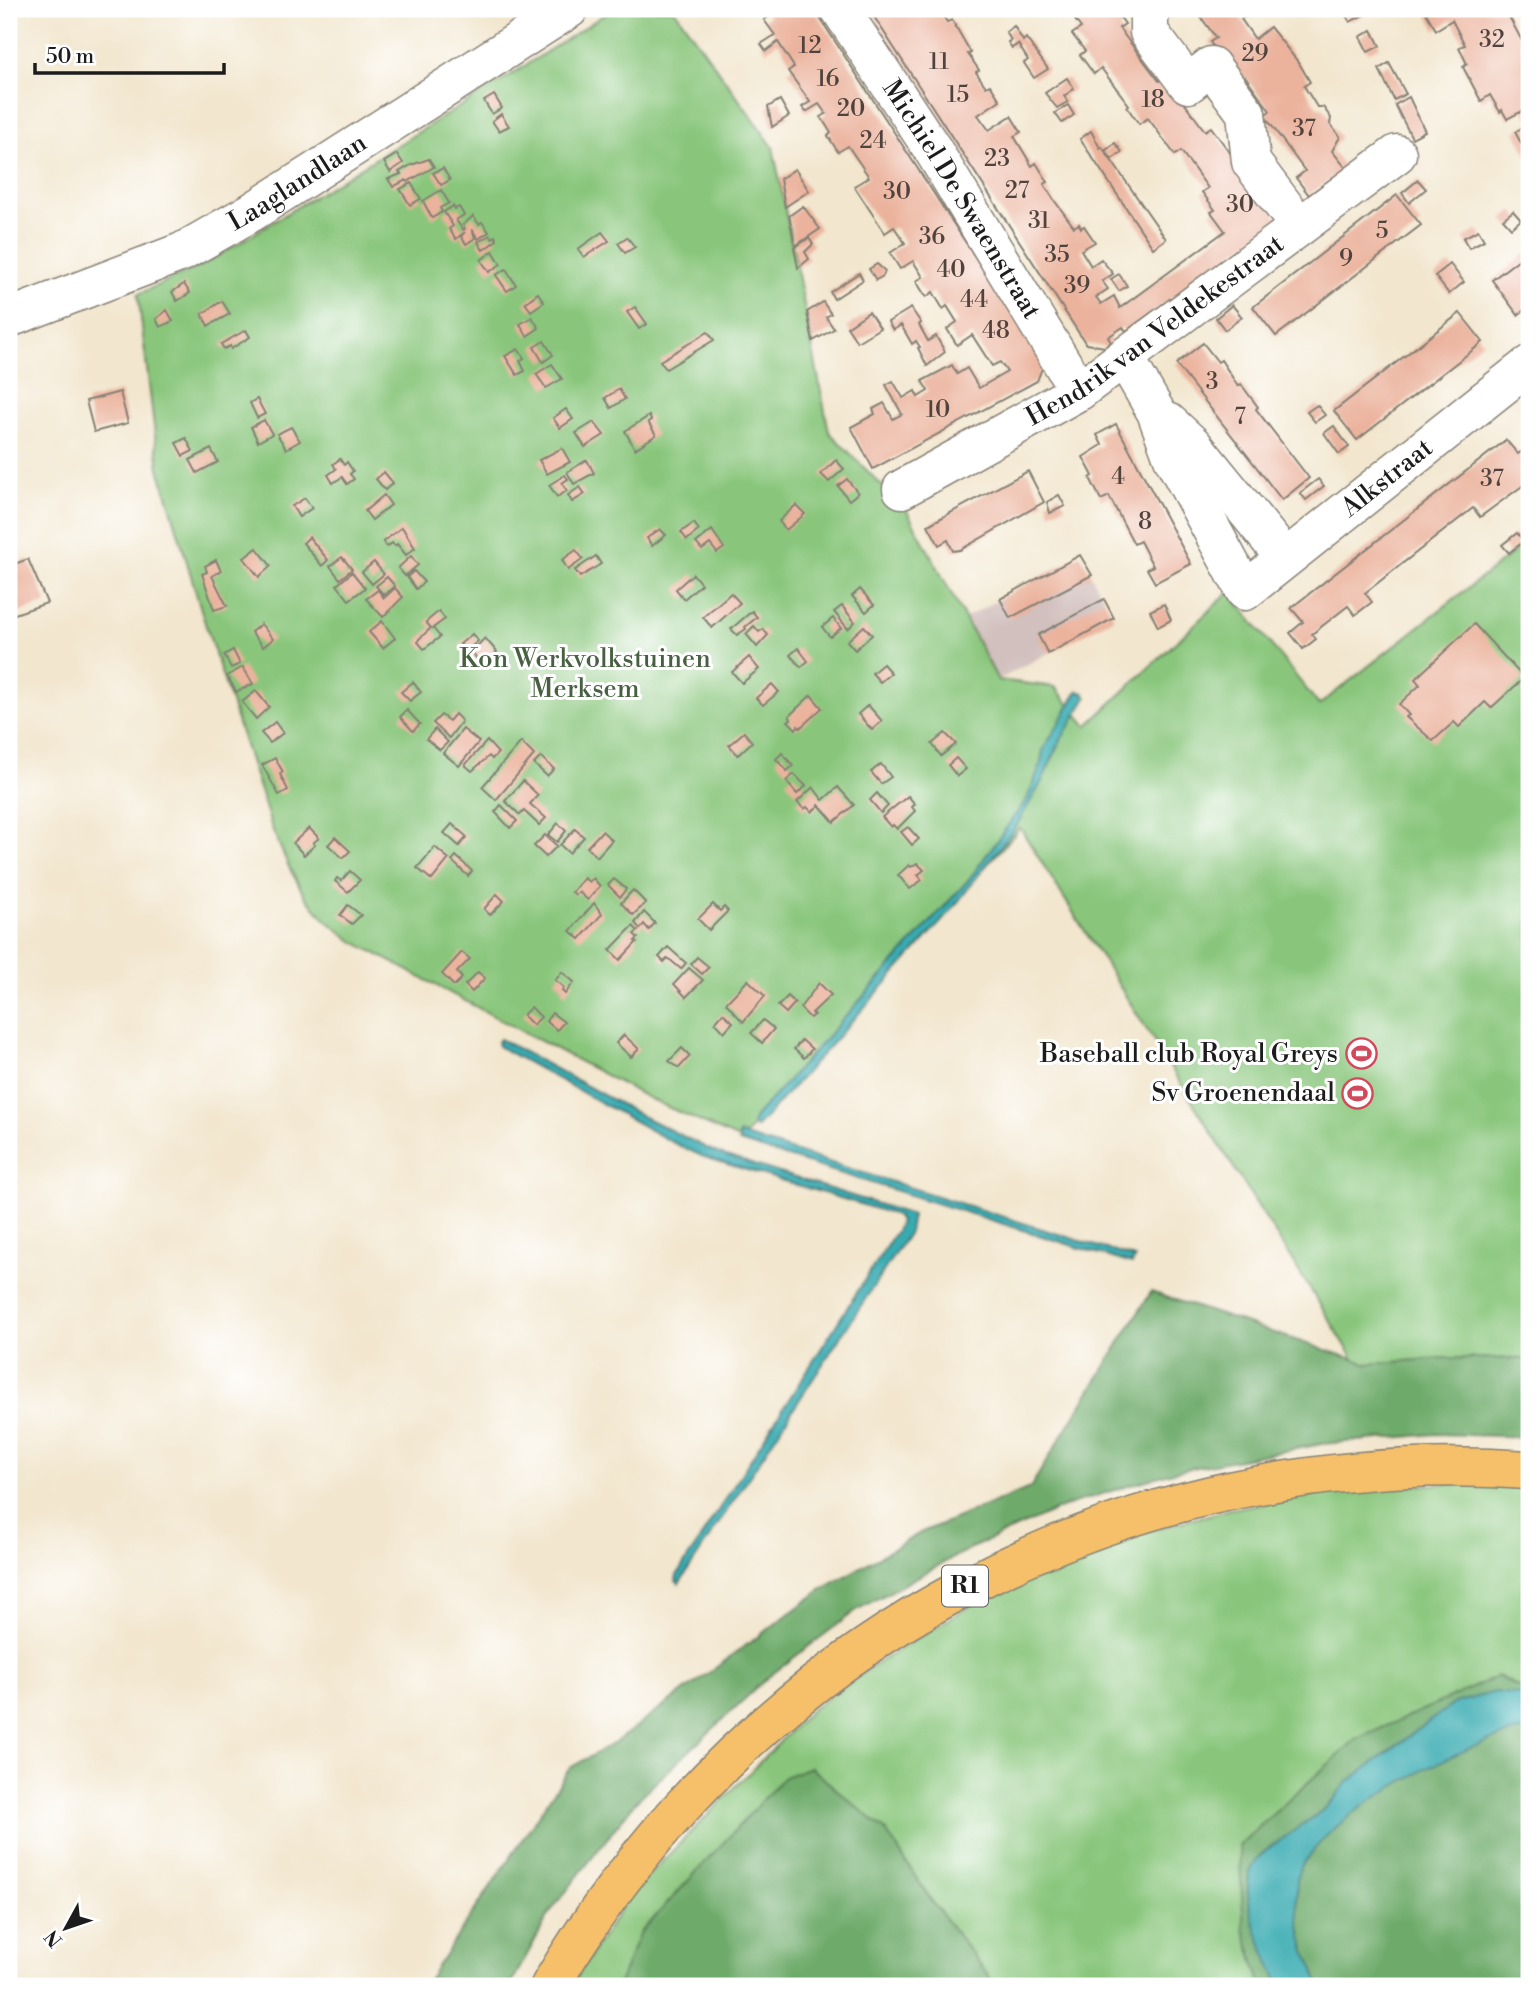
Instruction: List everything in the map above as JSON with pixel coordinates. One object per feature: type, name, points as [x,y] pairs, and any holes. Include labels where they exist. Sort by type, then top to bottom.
[{"type":"highway","name":"R1","points":[[550,1986],[581,1935],[654,1839],[752,1736],[829,1672],[911,1617],[965,1586],[1018,1560],[1104,1526],[1245,1487],[1295,1478],[1392,1468],[1485,1467],[1529,1470]]},
{"type":"street","name":"Laaglandlaan","points":[[9,318],[182,252],[252,212],[569,9]]},
{"type":"street","name":"Michiel De Swaenstraat","points":[[841,9],[933,150],[1079,391]]},
{"type":"street","points":[[1149,9],[1149,32],[1188,84],[1212,66],[1245,113],[1251,162],[1299,226]]},
{"type":"street","name":"Hendrik van Veldekestraat","points":[[902,489],[1079,391],[1396,154]]},
{"type":"street","points":[[1125,358],[1156,412],[1193,445],[1285,558]]},
{"type":"street","name":"Alkstraat","points":[[1156,412],[1174,458],[1245,591],[1529,365]]},
{"type":"shaded area","points":[[1080,555],[1114,618],[998,680],[965,618]]},
{"type":"green space","name":"Kon Werkvolkstuinen Merksem","points":[[613,9],[674,9],[773,147],[829,432],[907,511],[998,680],[1055,687],[1087,726],[1229,592],[1319,705],[1529,540],[1529,1359],[1444,1358],[1368,1364],[1356,1362],[1020,828],[741,1140],[652,1100],[354,942],[326,920],[306,898],[273,831],[205,623],[159,468],[138,294],[203,265]]},
{"type":"green space","points":[[1151,1292],[1368,1364],[1444,1358],[1529,1359],[1529,1437],[1436,1434],[1322,1444],[1176,1471],[1070,1504],[969,1549],[858,1609],[767,1678],[636,1801],[551,1911],[510,1986],[424,1986],[570,1768],[614,1743],[821,1590],[922,1532],[1030,1488]]},
{"type":"green space","points":[[1474,1483],[1529,1490],[1529,1693],[1498,1676],[1244,1929],[1262,1986],[571,1986],[631,1893],[811,1710],[879,1662],[970,1606],[1083,1548],[1231,1509],[1348,1488]]},
{"type":"green space","points":[[1498,1676],[1529,1693],[1529,1986],[1262,1986],[1244,1929],[1239,1845],[1355,1740]]},
{"type":"green space","points":[[810,1767],[886,1831],[926,1893],[996,1986],[618,1986],[639,1934],[784,1777]]},
{"type":"water","points":[[1078,691],[1084,693],[1087,698],[1062,738],[1040,785],[1015,828],[950,912],[756,1128],[752,1124],[755,1117],[970,878],[1027,799],[1040,767],[1043,750]]},
{"type":"water","points":[[500,1039],[642,1116],[717,1153],[912,1215],[909,1232],[679,1584],[676,1581],[677,1575],[900,1221],[896,1215],[704,1157],[498,1046]]},
{"type":"water","points":[[739,1134],[1135,1258],[1132,1264],[739,1142]]},
{"type":"water","points":[[1495,1692],[1529,1698],[1529,1729],[1473,1747],[1410,1777],[1351,1815],[1328,1835],[1303,1864],[1297,1879],[1299,1924],[1307,1955],[1321,1986],[1280,1986],[1260,1940],[1249,1905],[1250,1872],[1257,1859],[1324,1809],[1346,1783],[1454,1703]]},
{"type":"building","points":[[764,9],[814,9],[1044,363],[1037,381],[873,469],[851,427],[875,414],[873,409],[884,403],[893,419],[902,414],[886,385],[893,381],[903,398],[915,391],[918,397],[928,391],[922,381],[952,365],[957,374],[967,368],[979,388],[1007,372],[1000,362],[992,366],[972,335],[957,345],[947,329],[957,322],[947,306],[943,309],[933,292],[926,297],[916,281],[923,277],[913,261],[900,269],[890,253],[905,243],[894,227],[885,233],[854,186],[869,177],[848,146],[838,152],[828,136],[831,133],[821,117],[826,114],[819,104],[806,112],[802,107],[810,102],[788,71],[794,67],[778,42],[766,51],[761,44],[775,35],[764,20],[769,16]]},
{"type":"building","points":[[869,9],[939,9],[947,22],[952,20],[979,70],[976,72],[986,87],[990,85],[1000,100],[978,115],[989,130],[1011,116],[1021,132],[1014,136],[1032,166],[1036,163],[1048,182],[1044,184],[1054,200],[1074,227],[1079,224],[1081,228],[1084,226],[1095,242],[1081,250],[1091,266],[1101,259],[1113,274],[1102,281],[1108,289],[1096,297],[1101,304],[1114,296],[1120,308],[1225,231],[1211,212],[1215,210],[1202,192],[1208,188],[1181,151],[1175,155],[1148,118],[1139,124],[1127,107],[1129,105],[1101,68],[1094,74],[1080,55],[1085,51],[1072,34],[1081,28],[1067,9],[1114,9],[1125,24],[1119,28],[1159,81],[1165,77],[1205,131],[1211,127],[1279,219],[1126,331],[1123,327],[1108,337],[1111,342],[1105,347],[1086,344]]},
{"type":"building","points":[[1195,9],[1242,9],[1247,15],[1241,19],[1255,39],[1270,27],[1299,63],[1310,82],[1304,86],[1317,107],[1323,107],[1331,118],[1330,124],[1340,137],[1332,151],[1346,168],[1309,195],[1296,178],[1305,171],[1264,115],[1270,111],[1245,76],[1238,80],[1210,42],[1216,38]]},
{"type":"building","points":[[1342,9],[1375,9],[1350,22]]},
{"type":"building","points":[[1433,9],[1505,9],[1529,54],[1529,120],[1524,110],[1507,119],[1490,95],[1481,101],[1463,67],[1467,64],[1459,47],[1465,45],[1452,20],[1436,30],[1426,13]]},
{"type":"building","points":[[1014,26],[1023,41],[1026,38],[1048,69],[1034,78],[1024,63],[1028,60],[1018,44],[1012,48],[1008,42],[1011,40],[1006,32]]},
{"type":"building","points":[[1372,30],[1380,46],[1368,52],[1360,37]]},
{"type":"building","points":[[1389,63],[1406,94],[1394,100],[1379,69]]},
{"type":"building","points":[[1067,78],[1074,89],[1064,96],[1068,102],[1057,108],[1045,93]]},
{"type":"building","points":[[494,95],[502,108],[492,114],[484,101]]},
{"type":"building","points":[[1409,97],[1425,131],[1412,138],[1395,105]]},
{"type":"building","points":[[780,100],[789,116],[772,127],[768,107]]},
{"type":"building","points":[[1068,105],[1074,115],[1062,123],[1055,113]]},
{"type":"building","points":[[501,114],[509,126],[499,131],[492,121]]},
{"type":"building","points":[[1529,124],[1529,158],[1515,132]]},
{"type":"building","points":[[1091,131],[1100,148],[1102,147],[1166,239],[1153,248],[1080,139]]},
{"type":"building","points":[[1115,143],[1122,152],[1112,159],[1105,151]]},
{"type":"building","points":[[397,154],[403,163],[390,172],[384,162]]},
{"type":"building","points":[[429,159],[434,167],[407,182],[406,180],[393,187],[388,179],[401,174],[399,172],[411,165]]},
{"type":"building","points":[[443,168],[450,180],[441,185],[433,173]]},
{"type":"building","points":[[795,169],[809,191],[785,207],[780,179]]},
{"type":"building","points":[[1418,180],[1426,189],[1409,203],[1402,193]]},
{"type":"building","points":[[411,183],[421,199],[410,205],[400,189]]},
{"type":"building","points":[[441,190],[449,203],[440,208],[442,212],[432,218],[423,201]]},
{"type":"building","points":[[1397,195],[1421,225],[1276,336],[1253,307]]},
{"type":"building","points":[[453,206],[455,209],[459,207],[464,215],[456,220],[463,230],[463,225],[473,216],[479,224],[482,222],[489,232],[478,239],[472,229],[475,238],[466,244],[461,236],[465,232],[456,239],[449,229],[453,226],[444,212]]},
{"type":"building","points":[[803,206],[820,229],[795,246],[789,216]]},
{"type":"building","points":[[1513,211],[1521,220],[1511,228],[1503,219]]},
{"type":"building","points":[[1478,230],[1484,240],[1469,248],[1463,238]]},
{"type":"building","points":[[602,232],[609,241],[584,257],[578,249]]},
{"type":"building","points":[[490,235],[497,240],[483,250],[478,242]]},
{"type":"building","points":[[627,237],[635,247],[625,253],[618,243]]},
{"type":"building","points":[[809,238],[813,244],[805,252],[809,259],[798,268],[794,248]]},
{"type":"building","points":[[493,251],[501,264],[489,272],[481,260]]},
{"type":"building","points":[[1527,253],[1529,306],[1518,315],[1492,280]]},
{"type":"building","points":[[877,264],[885,271],[883,276],[876,280],[869,269]]},
{"type":"building","points":[[1450,264],[1464,282],[1449,294],[1435,276]]},
{"type":"building","points":[[506,269],[516,285],[507,291],[496,275]]},
{"type":"building","points":[[859,273],[863,280],[834,299],[830,292]]},
{"type":"building","points":[[1119,274],[1127,286],[1119,291],[1111,279]]},
{"type":"building","points":[[184,284],[190,293],[177,301],[172,292]]},
{"type":"building","points":[[538,293],[544,302],[531,311],[525,303]]},
{"type":"building","points":[[222,301],[230,314],[208,326],[202,314]]},
{"type":"building","points":[[823,302],[831,314],[826,317],[834,329],[813,341],[807,312]]},
{"type":"building","points":[[1232,305],[1242,317],[1225,330],[1216,318]]},
{"type":"building","points":[[635,307],[647,324],[639,329],[627,312]]},
{"type":"building","points":[[911,308],[928,341],[936,336],[945,352],[927,366],[916,341],[912,344],[901,325],[893,330],[888,322]]},
{"type":"building","points":[[167,310],[173,321],[160,327],[156,319]]},
{"type":"building","points":[[869,312],[880,328],[857,342],[847,327]]},
{"type":"building","points":[[1460,313],[1483,342],[1357,440],[1334,411]]},
{"type":"building","points":[[532,317],[539,328],[527,336],[520,324]]},
{"type":"building","points":[[246,330],[250,337],[231,349],[230,346],[224,349],[221,344]]},
{"type":"building","points":[[708,332],[714,340],[666,369],[660,361]]},
{"type":"building","points":[[544,341],[553,355],[543,362],[534,347]]},
{"type":"building","points":[[1203,343],[1218,362],[1221,360],[1238,386],[1241,384],[1258,407],[1256,409],[1309,478],[1282,500],[1176,364]]},
{"type":"building","points":[[518,349],[524,358],[520,361],[525,371],[517,375],[505,356]]},
{"type":"building","points":[[552,364],[562,379],[546,388],[536,374]]},
{"type":"building","points":[[619,389],[625,399],[611,408],[605,398]]},
{"type":"building","points":[[120,392],[128,423],[94,432],[86,401]]},
{"type":"building","points":[[257,399],[265,414],[257,418],[250,403]]},
{"type":"building","points":[[1317,405],[1325,415],[1315,422],[1307,412]]},
{"type":"building","points":[[566,409],[573,419],[560,428],[553,418]]},
{"type":"building","points":[[649,416],[651,420],[648,422],[656,435],[635,449],[625,431]]},
{"type":"building","points":[[264,420],[272,434],[258,442],[251,427]]},
{"type":"building","points":[[594,422],[604,435],[585,447],[576,433]]},
{"type":"building","points":[[1116,424],[1191,564],[1155,583],[1147,569],[1153,566],[1140,541],[1134,544],[1109,496],[1101,500],[1083,457],[1102,445],[1097,435]]},
{"type":"building","points":[[1334,426],[1349,447],[1339,454],[1324,433]]},
{"type":"building","points":[[291,427],[300,441],[286,449],[277,434]]},
{"type":"building","points":[[186,438],[193,451],[183,456],[176,443]]},
{"type":"building","points":[[1506,440],[1518,454],[1529,446],[1529,481],[1480,517],[1473,508],[1365,593],[1372,602],[1355,615],[1348,606],[1312,634],[1316,639],[1303,649],[1290,633],[1303,622],[1291,608]]},
{"type":"building","points":[[562,448],[570,462],[547,474],[539,460]]},
{"type":"building","points":[[211,449],[218,462],[197,473],[190,460]]},
{"type":"building","points":[[340,459],[344,465],[347,462],[353,471],[350,474],[354,479],[347,484],[342,477],[333,483],[328,475],[336,469],[333,464]]},
{"type":"building","points":[[587,460],[594,473],[574,484],[567,472]]},
{"type":"building","points":[[836,460],[844,469],[829,482],[821,474]]},
{"type":"building","points":[[1028,471],[1044,502],[960,550],[953,551],[948,540],[939,545],[928,525]]},
{"type":"building","points":[[384,472],[393,483],[385,490],[376,479]]},
{"type":"building","points":[[565,475],[568,479],[562,483],[567,491],[557,497],[549,485]]},
{"type":"building","points":[[847,479],[858,493],[849,500],[838,486]]},
{"type":"building","points":[[1318,479],[1324,486],[1306,500],[1300,493]]},
{"type":"building","points":[[580,487],[585,494],[572,502],[568,495]]},
{"type":"building","points":[[384,495],[391,505],[372,520],[365,511]]},
{"type":"building","points":[[1059,495],[1065,506],[1050,513],[1047,502]]},
{"type":"building","points":[[305,498],[312,508],[299,517],[292,506]]},
{"type":"building","points":[[796,505],[805,514],[786,530],[779,521]]},
{"type":"building","points":[[694,523],[699,530],[687,540],[681,532]]},
{"type":"building","points":[[402,527],[415,548],[406,555],[397,544],[395,546],[392,543],[387,547],[383,542]]},
{"type":"building","points":[[660,529],[666,535],[652,546],[647,538]]},
{"type":"building","points":[[712,530],[724,548],[717,553],[710,544],[702,550],[696,543]]},
{"type":"building","points":[[1517,533],[1524,541],[1509,553],[1502,545]]},
{"type":"building","points":[[309,537],[328,560],[322,566],[303,543]]},
{"type":"building","points":[[257,548],[271,566],[259,577],[244,558]]},
{"type":"building","points":[[576,550],[583,559],[568,570],[562,560]]},
{"type":"building","points":[[1080,555],[1092,575],[1010,618],[1000,599]]},
{"type":"building","points":[[411,556],[418,565],[405,576],[398,568]]},
{"type":"building","points":[[596,556],[601,564],[580,577],[575,570]]},
{"type":"building","points":[[342,557],[352,569],[340,579],[330,566]]},
{"type":"building","points":[[28,559],[47,603],[9,616],[9,566]]},
{"type":"building","points":[[216,560],[221,571],[212,576],[227,606],[214,610],[202,574],[207,572],[205,566]]},
{"type":"building","points":[[374,562],[384,574],[372,584],[362,572]]},
{"type":"building","points":[[414,571],[424,582],[416,589],[407,577]]},
{"type":"building","points":[[352,572],[365,588],[349,600],[337,585]]},
{"type":"building","points":[[693,574],[701,584],[684,599],[676,589]]},
{"type":"building","points":[[387,577],[395,586],[384,595],[376,586]]},
{"type":"building","points":[[395,588],[403,597],[383,617],[366,599],[378,590],[384,598]]},
{"type":"building","points":[[860,589],[874,605],[866,612],[852,596]]},
{"type":"building","points":[[731,593],[740,603],[712,628],[703,617]]},
{"type":"building","points":[[1104,599],[1114,618],[1048,654],[1038,635]]},
{"type":"building","points":[[1164,604],[1171,620],[1158,627],[1150,611]]},
{"type":"building","points":[[842,606],[855,622],[848,629],[834,612]]},
{"type":"building","points":[[439,611],[445,619],[433,628],[440,637],[424,649],[418,642],[419,639],[431,628],[426,622]]},
{"type":"building","points":[[752,611],[757,617],[737,635],[731,629]]},
{"type":"building","points":[[833,618],[841,628],[830,637],[822,627]]},
{"type":"building","points":[[382,621],[395,638],[383,648],[369,632]]},
{"type":"building","points":[[261,624],[273,639],[263,647],[251,632]]},
{"type":"building","points":[[1474,624],[1524,678],[1491,708],[1485,702],[1459,727],[1454,722],[1433,741],[1406,717],[1409,715],[1399,704],[1420,685],[1415,679]]},
{"type":"building","points":[[754,626],[759,632],[763,629],[768,635],[757,647],[746,634]]},
{"type":"building","points":[[864,626],[872,635],[855,650],[847,641]]},
{"type":"building","points":[[472,634],[478,641],[466,651],[460,644]]},
{"type":"building","points":[[485,638],[497,652],[481,666],[472,651]]},
{"type":"building","points":[[798,648],[808,661],[801,667],[790,655]]},
{"type":"building","points":[[233,650],[240,664],[231,668],[224,655]]},
{"type":"building","points":[[749,657],[759,669],[742,683],[732,672]]},
{"type":"building","points":[[883,664],[891,673],[880,682],[872,673]]},
{"type":"building","points":[[243,667],[253,684],[236,692],[227,676]]},
{"type":"building","points":[[413,682],[421,692],[410,701],[401,692]]},
{"type":"building","points":[[772,684],[779,692],[763,705],[756,698]]},
{"type":"building","points":[[256,691],[269,707],[256,719],[242,702]]},
{"type":"building","points":[[811,695],[822,708],[796,729],[788,721],[791,719],[789,716]]},
{"type":"building","points":[[868,705],[882,721],[872,730],[858,714]]},
{"type":"building","points":[[407,710],[420,724],[413,731],[400,717]]},
{"type":"building","points":[[455,714],[462,721],[449,738],[433,723],[441,715],[449,721]]},
{"type":"building","points":[[275,722],[283,733],[270,743],[261,733]]},
{"type":"building","points":[[435,729],[448,742],[440,750],[426,739]]},
{"type":"building","points":[[463,729],[479,742],[459,766],[443,753]]},
{"type":"building","points":[[744,732],[752,742],[738,755],[729,745]]},
{"type":"building","points":[[945,733],[956,744],[941,756],[932,744]]},
{"type":"building","points":[[487,741],[498,753],[492,759],[489,756],[472,771],[465,765]]},
{"type":"building","points":[[521,742],[534,755],[496,800],[482,787]]},
{"type":"building","points":[[782,753],[793,766],[787,771],[776,759]]},
{"type":"building","points":[[541,757],[554,769],[547,776],[534,764]]},
{"type":"building","points":[[275,758],[283,772],[280,774],[288,790],[279,795],[262,765]]},
{"type":"building","points":[[956,758],[966,769],[957,776],[948,765]]},
{"type":"building","points":[[881,764],[891,777],[881,784],[871,772]]},
{"type":"building","points":[[794,774],[806,786],[797,794],[786,781]]},
{"type":"building","points":[[523,781],[538,795],[530,804],[546,818],[539,825],[524,811],[520,815],[505,801]]},
{"type":"building","points":[[813,787],[823,800],[838,787],[854,805],[834,822],[819,805],[812,812],[807,807],[804,809],[797,802]]},
{"type":"building","points":[[877,793],[888,806],[881,813],[870,800]]},
{"type":"building","points":[[908,796],[915,804],[912,807],[915,811],[897,829],[893,825],[891,827],[882,817]]},
{"type":"building","points":[[501,805],[517,821],[510,828],[495,812]]},
{"type":"building","points":[[558,823],[566,831],[557,842],[548,835]]},
{"type":"building","points":[[452,824],[467,837],[459,846],[444,833]]},
{"type":"building","points":[[908,827],[919,839],[912,845],[901,832]]},
{"type":"building","points":[[309,828],[319,838],[304,855],[293,843]]},
{"type":"building","points":[[575,829],[584,837],[569,853],[560,845]]},
{"type":"building","points":[[602,831],[612,840],[597,857],[587,847]]},
{"type":"building","points":[[545,835],[557,846],[546,857],[534,846]]},
{"type":"building","points":[[335,837],[350,851],[343,858],[328,845]]},
{"type":"building","points":[[435,847],[449,859],[432,880],[417,868]]},
{"type":"building","points":[[456,856],[472,871],[468,876],[452,861]]},
{"type":"building","points":[[917,863],[924,870],[918,875],[922,880],[910,889],[898,875],[909,865],[911,867]]},
{"type":"building","points":[[350,871],[360,880],[348,892],[335,881],[337,878],[341,881]]},
{"type":"building","points":[[584,878],[589,882],[593,878],[600,886],[588,900],[579,892],[576,895],[572,892]]},
{"type":"building","points":[[614,879],[626,889],[620,897],[608,885]]},
{"type":"building","points":[[633,890],[646,903],[633,915],[621,903]]},
{"type":"building","points":[[497,894],[504,901],[490,915],[484,909]]},
{"type":"building","points":[[594,903],[602,914],[580,939],[570,931]]},
{"type":"building","points":[[713,904],[720,911],[724,907],[728,911],[709,930],[698,919]]},
{"type":"building","points":[[348,905],[361,915],[352,924],[340,915]]},
{"type":"building","points":[[644,912],[655,923],[649,930],[644,924],[640,929],[635,923]]},
{"type":"building","points":[[633,926],[638,931],[634,934],[638,938],[635,941],[637,942],[620,960],[610,950]]},
{"type":"building","points":[[668,947],[686,963],[681,969],[668,958],[664,962],[659,957]]},
{"type":"building","points":[[462,952],[470,959],[457,972],[462,978],[454,986],[442,974]]},
{"type":"building","points":[[697,957],[709,967],[702,974],[691,964]]},
{"type":"building","points":[[689,968],[703,980],[686,997],[674,984]]},
{"type":"building","points":[[478,972],[485,978],[472,992],[465,985]]},
{"type":"building","points":[[562,972],[574,982],[565,994],[562,991],[564,988],[555,980]]},
{"type":"building","points":[[748,980],[765,996],[743,1022],[726,1003]]},
{"type":"building","points":[[819,983],[831,995],[810,1018],[800,1008]]},
{"type":"building","points":[[788,996],[795,1003],[786,1013],[778,1006]]},
{"type":"building","points":[[531,1007],[541,1017],[533,1025],[523,1015]]},
{"type":"building","points":[[552,1013],[564,1022],[557,1030],[546,1021]]},
{"type":"building","points":[[723,1013],[733,1022],[724,1032],[715,1022]]},
{"type":"building","points":[[763,1020],[774,1029],[762,1043],[751,1033]]},
{"type":"building","points":[[624,1035],[639,1049],[631,1057],[616,1043]]},
{"type":"building","points":[[802,1040],[812,1049],[804,1058],[794,1049]]},
{"type":"building","points":[[682,1048],[690,1056],[679,1068],[669,1061]]},
{"type":"place","name":"Baseball club Royal Greys","points":[[1361,1054]]},
{"type":"place","name":"Sv Groenendaal","points":[[1358,1093]]}]
